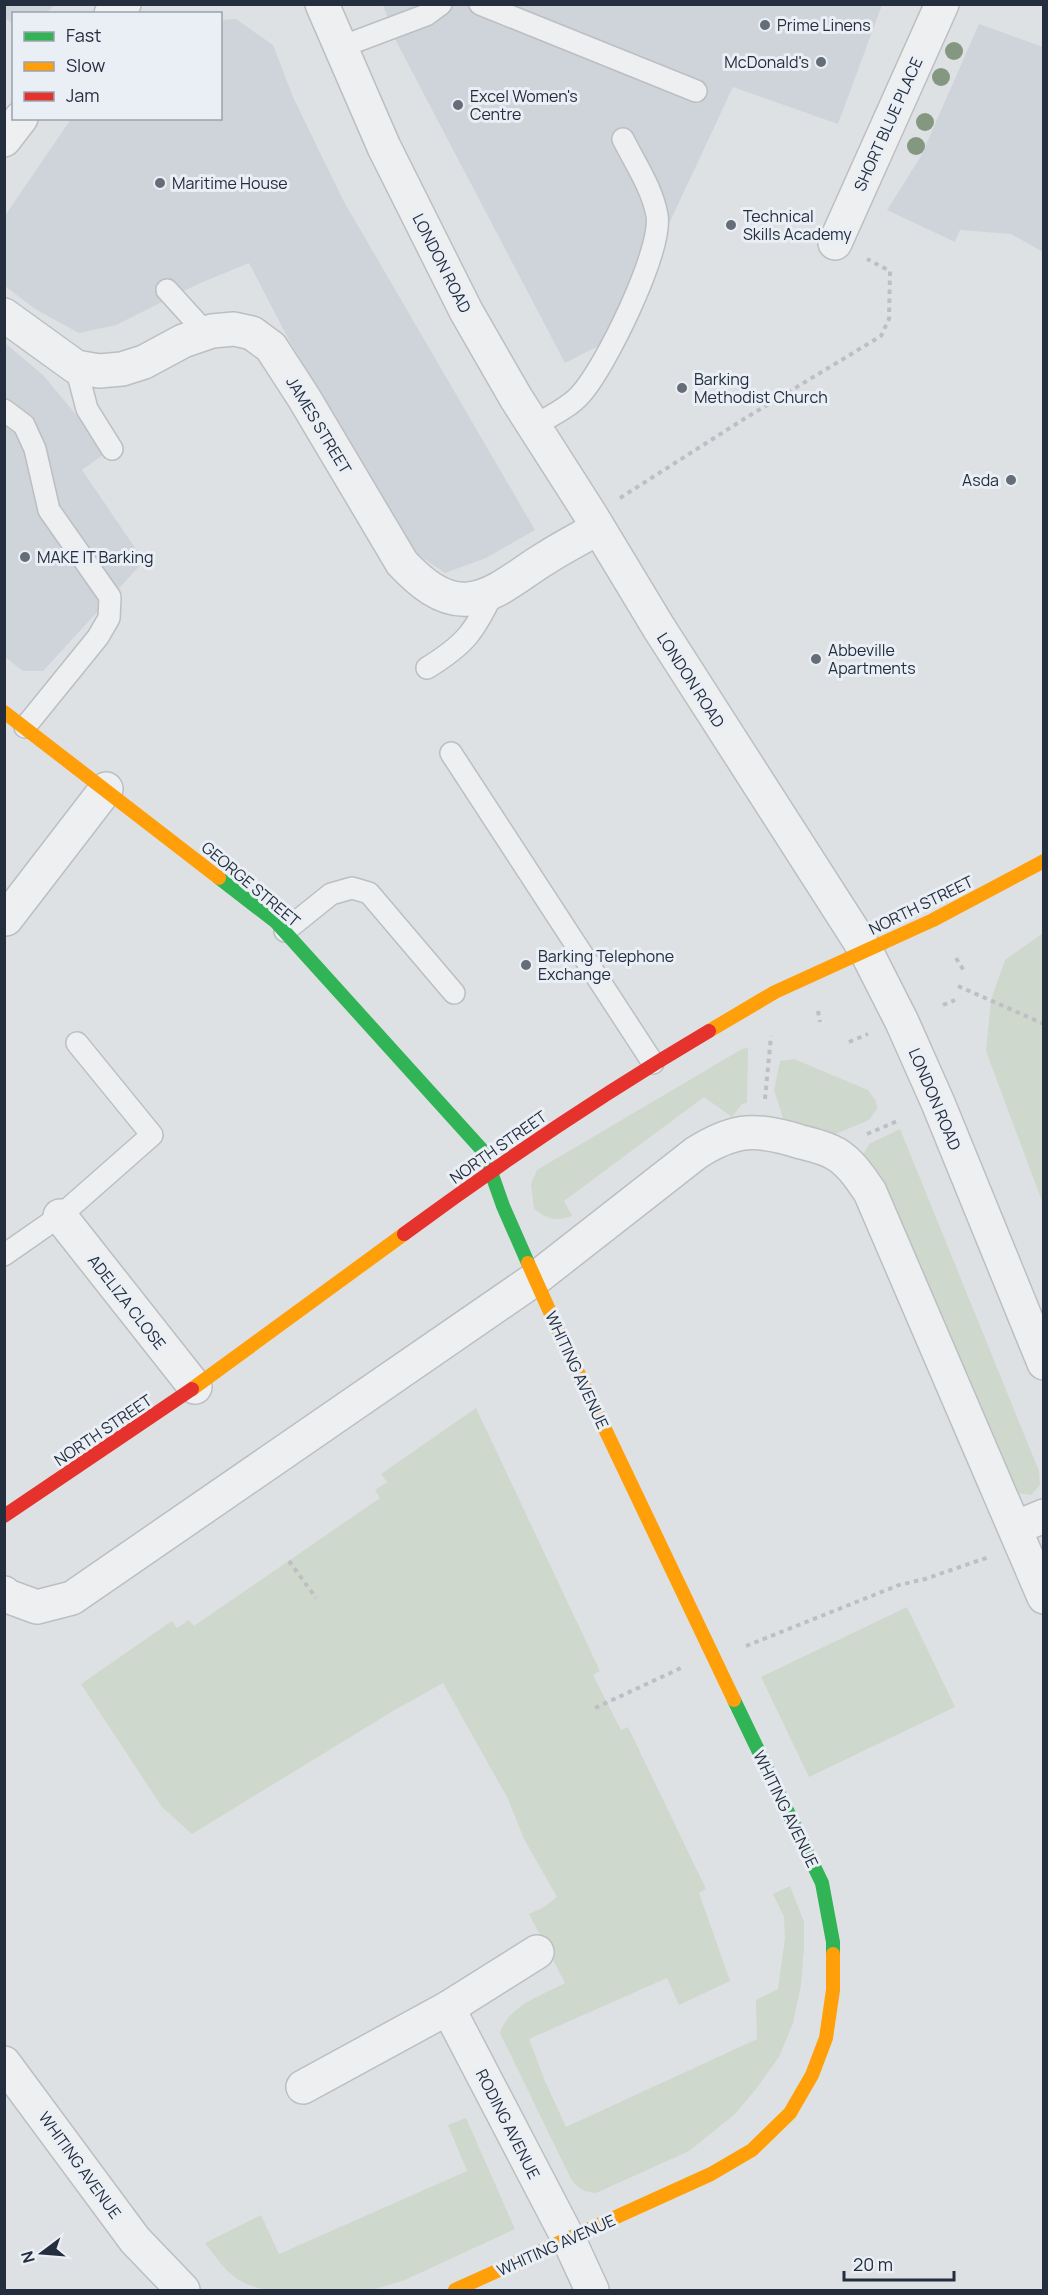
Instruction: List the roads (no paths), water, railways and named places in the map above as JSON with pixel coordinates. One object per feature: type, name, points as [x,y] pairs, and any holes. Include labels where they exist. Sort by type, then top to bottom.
[{"type":"street","name":"LONDON ROAD","points":[[321,4],[384,147],[466,311],[658,628],[866,951],[938,1102],[1044,1363]]},
{"type":"street","name":"SHORT BLUE PLACE","points":[[835,243],[942,4]]},
{"type":"street","points":[[4,140],[19,120]]},
{"type":"street","name":"JAMES STREET","points":[[4,315],[76,367],[99,371],[122,369],[144,362],[183,341],[206,333],[234,329],[252,333],[271,347],[402,563],[420,582],[445,596],[468,599],[494,591],[546,558],[595,522]]},
{"type":"street","name":"GEORGE STREET","points":[[4,712],[276,922],[484,1152],[491,1170]]},
{"type":"street","points":[[6,919],[106,789]]},
{"type":"street","name":"NORTH STREET","points":[[4,1516],[195,1387],[491,1170],[653,1063],[775,993],[933,920],[1044,861]]},
{"type":"street","points":[[4,1593],[37,1607],[72,1598],[535,1279],[696,1153],[718,1139],[735,1133],[762,1133],[782,1136],[837,1155],[856,1172],[870,1192],[1029,1522],[1044,1597]]},
{"type":"street","name":"WHITING AVENUE","points":[[455,2290],[569,2240],[721,2168],[752,2150],[790,2113],[812,2075],[826,2038],[833,1990],[833,1942],[822,1883],[535,1279],[503,1206],[491,1170]]},
{"type":"street","name":"ADELIZA CLOSE","points":[[60,1216],[195,1387]]},
{"type":"street","points":[[303,2087],[448,2008],[537,1952]]},
{"type":"street","name":"RODING AVENUE","points":[[448,2008],[569,2240],[592,2290]]},
{"type":"street","name":"WHITING AVENUE","points":[[4,2063],[135,2240],[183,2290]]},
{"type":"lane","points":[[341,47],[426,15],[441,4]]},
{"type":"lane","points":[[480,4],[696,91]]},
{"type":"lane","points":[[534,426],[579,397],[601,366],[651,258],[657,217],[646,186],[623,139]]},
{"type":"lane","points":[[167,290],[206,333]]},
{"type":"lane","points":[[76,367],[87,409],[112,449]]},
{"type":"lane","points":[[4,410],[24,425],[35,449],[49,510],[110,597],[109,618],[98,637],[25,728]]},
{"type":"lane","points":[[427,668],[453,652],[478,625],[494,591]]},
{"type":"lane","points":[[451,753],[653,1063]]},
{"type":"lane","points":[[285,931],[330,894],[352,888],[369,893],[454,993]]},
{"type":"lane","points":[[4,1256],[60,1216],[152,1134],[76,1043]]},
{"type":"place","name":"Prime Linens","points":[[765,25]]},
{"type":"place","name":"McDonald's","points":[[821,62]]},
{"type":"place","name":"Excel Women's Centre","points":[[458,105]]},
{"type":"place","name":"Maritime House","points":[[160,183]]},
{"type":"place","name":"Technical Skills Academy","points":[[731,225]]},
{"type":"place","name":"Barking Methodist Church","points":[[682,388]]},
{"type":"place","name":"Asda","points":[[1011,480]]},
{"type":"place","name":"MAKE IT Barking","points":[[25,557]]},
{"type":"place","name":"Abbeville Apartments","points":[[816,659]]},
{"type":"place","name":"Barking Telephone Exchange","points":[[526,965]]}]
